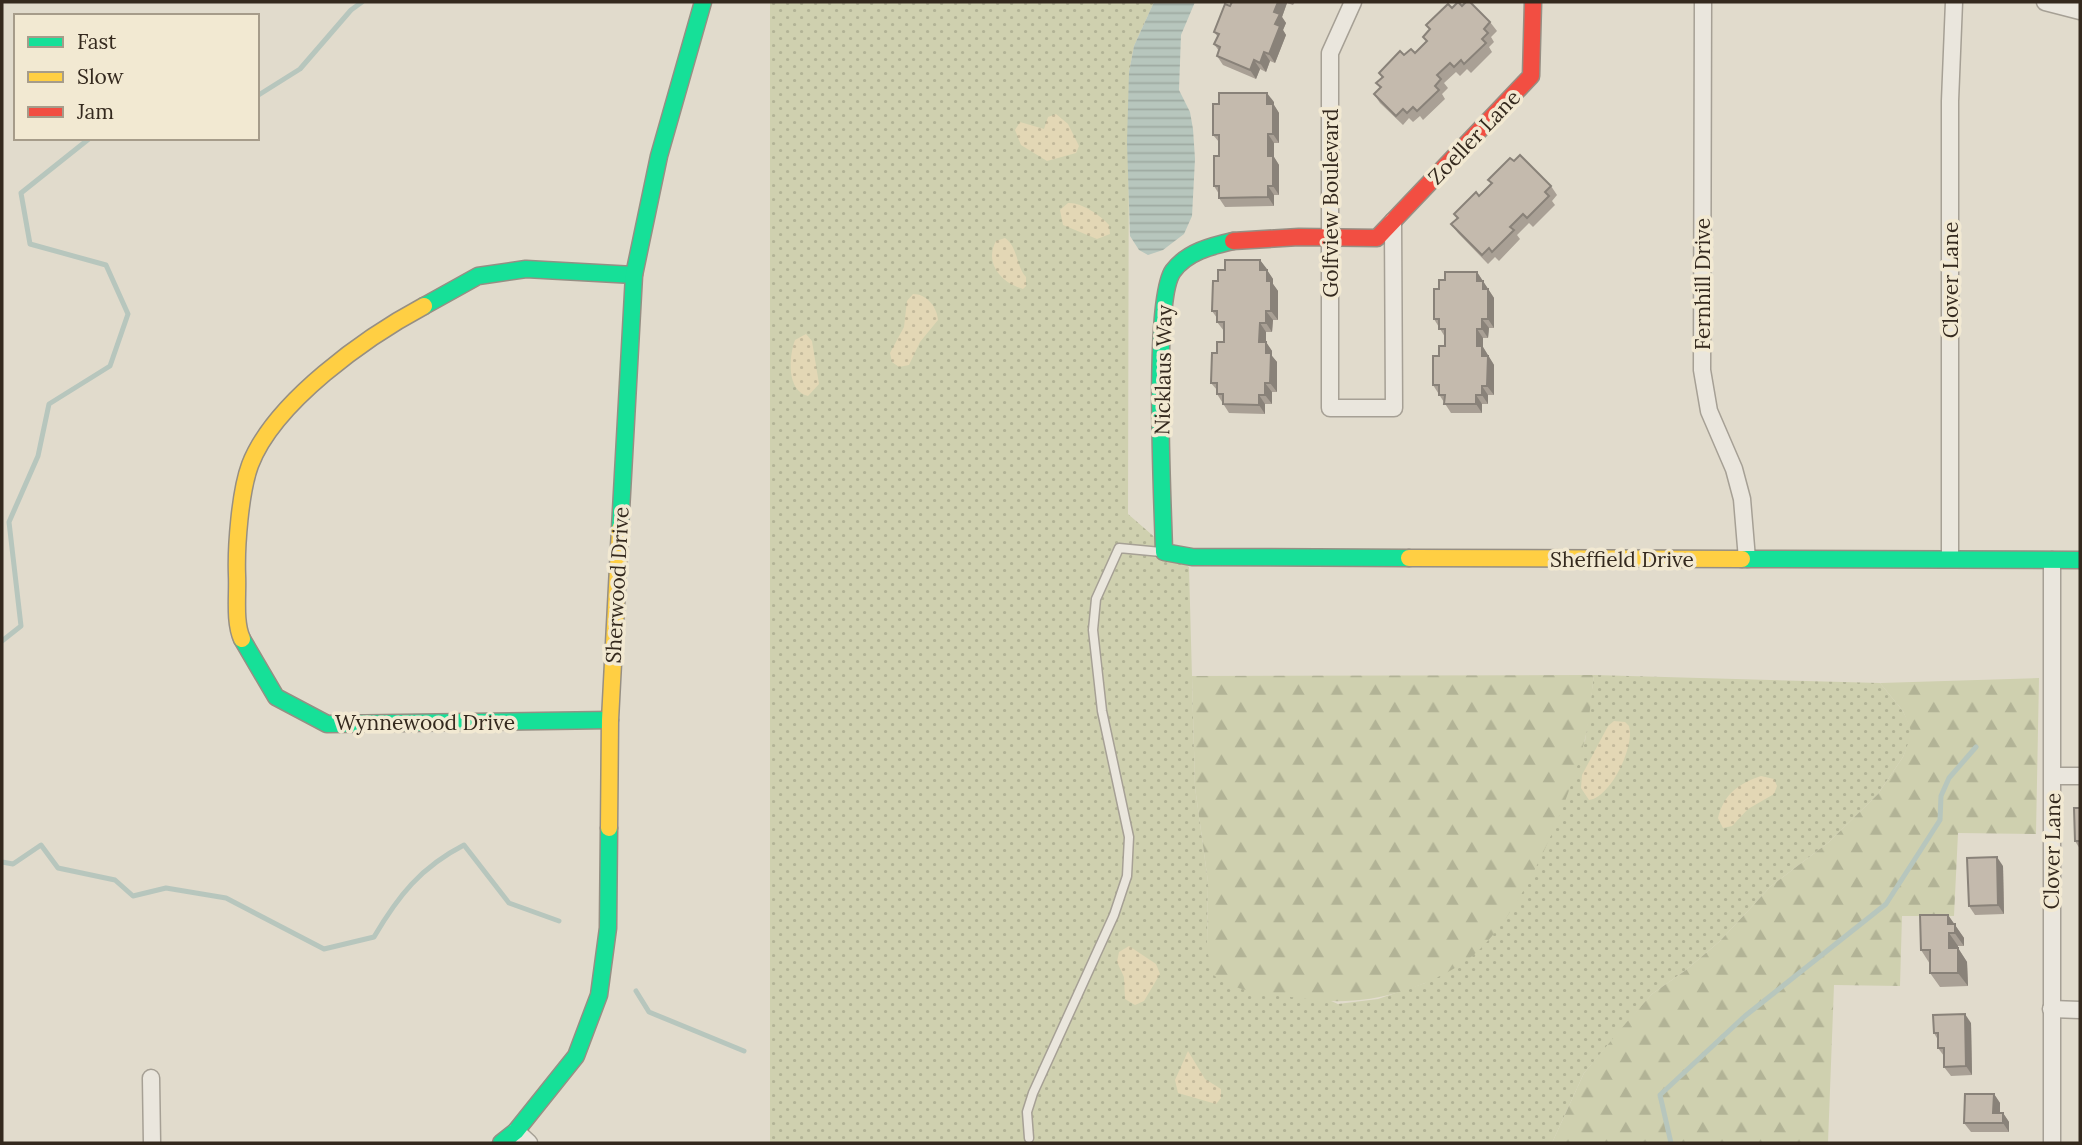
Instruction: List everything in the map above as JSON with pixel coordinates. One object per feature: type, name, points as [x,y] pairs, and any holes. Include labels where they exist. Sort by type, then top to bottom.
[{"type":"street","name":"Sherwood Drive","points":[[500,1143],[516,1131],[576,1056],[599,995],[608,928],[610,720],[634,275],[659,156],[703,2]]},
{"type":"street","name":"Golfview Boulevard","points":[[1353,2],[1330,53],[1329,408],[1394,408],[1393,221]]},
{"type":"street","name":"Zoeller Lane","points":[[1329,239],[1377,238],[1531,76],[1533,2]]},
{"type":"street","name":"Fernhill Drive","points":[[1703,2],[1702,370],[1709,411],[1734,470],[1742,499],[1747,559]]},
{"type":"street","name":"Clover Lane","points":[[1950,559],[1950,101],[1954,2]]},
{"type":"street","points":[[2045,2],[2080,10]]},
{"type":"street","name":"Nicklaus Way","points":[[1164,552],[1161,327],[1164,295],[1174,269],[1203,248],[1237,238],[1329,239]]},
{"type":"street","name":"Wynnewood Drive","points":[[610,720],[327,724],[276,696],[240,635],[236,548],[250,464],[281,415],[344,356],[388,325],[478,276],[526,269],[634,275]]},
{"type":"street","name":"Sheffield Drive","points":[[1164,552],[1192,557],[2080,559]]},
{"type":"street","name":"Clover Lane","points":[[2052,559],[2052,1143]]},
{"type":"street","points":[[2053,776],[2080,776]]},
{"type":"street","points":[[2050,1009],[2080,1010]]},
{"type":"street","points":[[151,1078],[152,1143]]},
{"type":"street","points":[[516,1131],[529,1143]]},
{"type":"lane","points":[[1029,1138],[1027,1112],[1033,1093],[1070,1006],[1114,915],[1129,865],[1129,837],[1097,679],[1093,630],[1096,599],[1119,548],[1164,552]]},
{"type":"green space","points":[[770,2],[1154,2],[1134,46],[1129,72],[1128,514],[1189,567],[1195,787],[1208,882],[1207,947],[1338,1004],[1378,999],[1425,983],[1585,741],[1594,675],[1880,683],[1903,711],[1913,733],[1903,757],[1878,794],[1829,842],[1771,886],[1720,941],[1652,994],[1584,1073],[1552,1143],[770,1143]]},
{"type":"green space","points":[[1594,675],[1584,743],[1553,831],[1521,894],[1503,922],[1484,946],[1463,963],[1407,990],[1348,1001],[1327,1001],[1244,990],[1211,973],[1207,947],[1208,882],[1195,787],[1192,676]]},
{"type":"green space","points":[[2039,678],[2036,834],[1958,833],[1954,916],[1902,916],[1900,986],[1834,985],[1828,1143],[1552,1143],[1584,1073],[1652,994],[1720,941],[1771,886],[1829,842],[1878,794],[1903,757],[1912,733],[1903,711],[1880,683]]},
{"type":"sand","points":[[1056,114],[1068,124],[1079,146],[1076,153],[1047,161],[1021,145],[1015,130],[1020,122],[1044,129],[1048,117]]},
{"type":"sand","points":[[1068,203],[1096,213],[1109,225],[1110,234],[1097,239],[1063,225],[1060,210]]},
{"type":"sand","points":[[1005,238],[1012,246],[1026,277],[1026,286],[1023,289],[1002,277],[993,264],[996,241]]},
{"type":"sand","points":[[913,294],[923,296],[930,302],[936,310],[938,320],[920,342],[909,365],[899,367],[892,362],[890,353],[904,327],[907,301]]},
{"type":"sand","points":[[806,334],[812,341],[819,384],[808,396],[796,387],[791,372],[791,355],[795,340]]},
{"type":"sand","points":[[1614,721],[1625,722],[1629,726],[1630,735],[1625,757],[1613,781],[1597,797],[1589,800],[1581,788],[1582,775],[1608,726]]},
{"type":"sand","points":[[1761,776],[1774,779],[1777,786],[1774,794],[1748,809],[1732,826],[1723,828],[1718,818],[1728,796],[1739,786]]},
{"type":"sand","points":[[1129,946],[1156,964],[1160,974],[1144,1001],[1135,1005],[1125,999],[1124,977],[1117,962],[1119,952]]},
{"type":"sand","points":[[1188,1051],[1205,1079],[1221,1089],[1221,1098],[1216,1104],[1178,1093],[1175,1080]]},
{"type":"shaded area","points":[[1154,2],[1195,2],[1181,35],[1179,90],[1190,112],[1195,159],[1192,216],[1184,234],[1163,250],[1148,255],[1139,250],[1130,236],[1127,142],[1129,72],[1134,46]]},
{"type":"building","points":[[1232,2],[1278,2],[1274,12],[1280,14],[1275,24],[1280,26],[1269,54],[1264,52],[1260,63],[1254,60],[1250,70],[1217,56],[1220,47],[1214,44],[1219,34],[1214,32],[1225,4],[1230,6]]},
{"type":"building","points":[[1458,2],[1462,6],[1470,2],[1490,22],[1484,29],[1488,33],[1482,39],[1486,43],[1464,64],[1461,60],[1454,67],[1450,63],[1437,75],[1441,79],[1435,86],[1439,90],[1417,111],[1413,107],[1407,113],[1403,109],[1396,116],[1374,94],[1381,87],[1376,83],[1383,77],[1379,73],[1400,51],[1404,55],[1411,49],[1415,53],[1427,41],[1423,37],[1430,29],[1426,25],[1448,4],[1452,8]]},
{"type":"building","points":[[1219,93],[1267,93],[1267,104],[1273,104],[1273,134],[1268,134],[1268,156],[1273,156],[1273,186],[1268,186],[1268,197],[1219,198],[1219,186],[1214,186],[1214,156],[1219,156],[1219,135],[1213,135],[1213,104],[1219,104]]},
{"type":"building","points":[[1520,155],[1551,186],[1545,192],[1549,196],[1527,218],[1523,214],[1510,227],[1514,230],[1492,252],[1489,248],[1482,255],[1451,224],[1458,218],[1454,214],[1476,192],[1479,196],[1492,183],[1488,180],[1510,158],[1514,161]]},
{"type":"building","points":[[1225,260],[1260,260],[1260,270],[1267,270],[1267,281],[1271,281],[1271,311],[1266,311],[1266,323],[1260,323],[1259,342],[1266,342],[1266,353],[1271,353],[1270,383],[1265,383],[1265,395],[1259,395],[1259,405],[1223,404],[1223,394],[1217,394],[1217,383],[1211,383],[1212,353],[1217,353],[1217,342],[1224,342],[1224,322],[1217,322],[1217,311],[1212,311],[1213,281],[1218,281],[1218,270],[1225,270]]},
{"type":"building","points":[[1445,272],[1477,272],[1477,281],[1483,281],[1483,289],[1488,289],[1488,319],[1482,319],[1482,329],[1477,329],[1477,346],[1482,346],[1482,356],[1488,356],[1487,386],[1482,386],[1482,395],[1476,395],[1476,404],[1444,404],[1445,395],[1439,395],[1439,385],[1433,385],[1433,356],[1439,356],[1439,346],[1445,346],[1445,329],[1439,329],[1439,319],[1434,319],[1434,289],[1439,289],[1439,280],[1445,280]]},
{"type":"building","points":[[2074,808],[2080,808],[2080,841],[2075,841]]},
{"type":"building","points":[[1997,857],[1998,905],[1969,906],[1967,858]]},
{"type":"building","points":[[1920,915],[1948,915],[1948,924],[1955,924],[1955,933],[1949,933],[1949,948],[1958,948],[1958,973],[1930,973],[1930,950],[1921,950]]},
{"type":"building","points":[[1965,1014],[1966,1066],[1944,1067],[1944,1048],[1938,1048],[1938,1033],[1934,1033],[1933,1015]]},
{"type":"building","points":[[1965,1094],[1994,1094],[1993,1113],[2003,1113],[2003,1123],[1964,1123]]},
{"type":"waterway","points":[[259,95],[300,69],[351,10],[362,2]]},
{"type":"waterway","points":[[2,641],[21,626],[9,522],[38,456],[49,404],[110,366],[128,314],[106,265],[30,244],[21,193],[87,140]]},
{"type":"waterway","points":[[1671,1143],[1660,1095],[1745,1016],[1886,904],[1940,820],[1941,796],[1949,778],[1976,747]]},
{"type":"waterway","points":[[2,862],[13,864],[41,845],[58,868],[115,880],[133,896],[166,888],[226,898],[324,949],[374,937],[392,908],[412,884],[435,863],[464,845],[509,903],[559,921]]},
{"type":"waterway","points":[[636,991],[649,1012],[744,1051]]},
{"type":"traffic: fast","points":[[620,529],[634,275],[659,156],[703,2]]},
{"type":"traffic: fast","points":[[1233,241],[1208,248],[1185,259],[1173,271],[1167,289],[1161,360],[1164,552],[1192,557],[1409,558]]},
{"type":"traffic: fast","points":[[424,306],[478,276],[526,269],[634,275]]},
{"type":"traffic: fast","points":[[1742,559],[2080,560]]},
{"type":"traffic: fast","points":[[242,639],[276,697],[327,724],[610,720]]},
{"type":"traffic: fast","points":[[501,1143],[516,1131],[576,1056],[599,995],[608,928],[609,828]]},
{"type":"traffic: slow","points":[[242,639],[237,608],[239,520],[250,465],[262,441],[300,395],[324,374],[376,335],[424,306]]},
{"type":"traffic: slow","points":[[609,828],[610,720],[620,529]]},
{"type":"traffic: slow","points":[[1409,558],[1742,559]]},
{"type":"traffic: jam","points":[[1233,241],[1299,237],[1377,238],[1531,76],[1533,2]]}]
